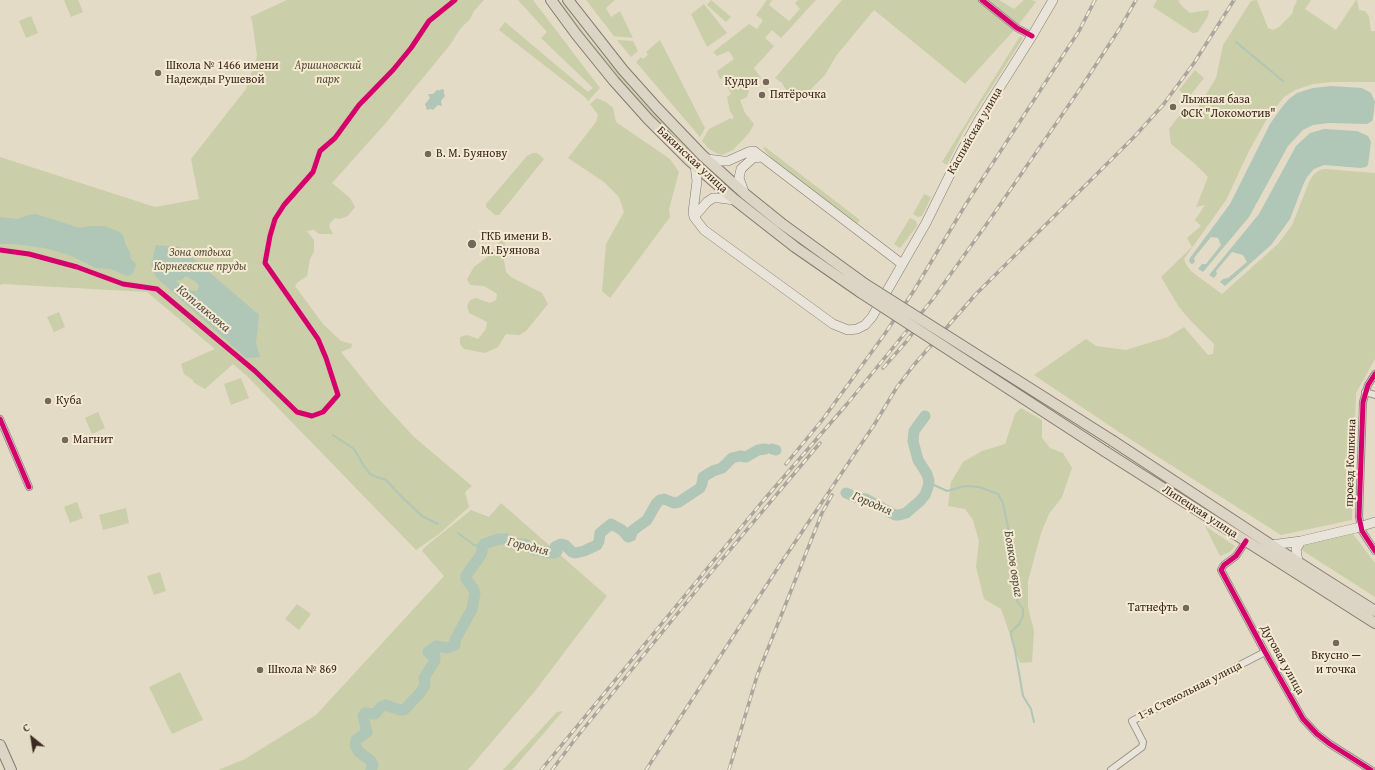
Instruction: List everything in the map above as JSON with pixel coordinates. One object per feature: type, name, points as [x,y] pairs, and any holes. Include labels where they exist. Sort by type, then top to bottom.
[{"type":"main road","name":"Бакинская улица","points":[[551,0],[614,81],[648,119],[696,165],[735,200],[795,247],[863,288]]},
{"type":"main road","name":"Бакинская улица","points":[[568,0],[623,70],[657,108],[707,159],[745,194],[863,288]]},
{"type":"main road","name":"Каспийская улица","points":[[694,216],[704,230],[833,324],[848,330],[857,329],[865,325],[872,317],[926,223],[975,126],[1053,0]]},
{"type":"main road","points":[[707,159],[723,161],[754,151],[902,264]]},
{"type":"main road","points":[[745,194],[738,178],[741,169],[753,158],[762,157]]},
{"type":"main road","points":[[694,216],[693,210],[697,181],[696,165]]},
{"type":"main road","points":[[694,216],[713,198],[735,200]]},
{"type":"main road","name":"Липецкая улица","points":[[863,288],[1113,441],[1375,611]]},
{"type":"main road","name":"Липецкая улица","points":[[863,288],[1106,452],[1375,623]]},
{"type":"main road","points":[[1271,544],[1301,541],[1375,522]]},
{"type":"main road","points":[[1298,562],[1296,549],[1301,541]]},
{"type":"main road","points":[[0,745],[11,770]]},
{"type":"street","points":[[982,0],[1017,28],[1032,36]]},
{"type":"street","name":"проезд Кошкина","points":[[1375,374],[1365,392],[1363,402],[1359,517],[1360,526],[1375,551]]},
{"type":"street","points":[[1365,392],[1375,395]]},
{"type":"street","points":[[0,419],[29,487]]},
{"type":"street","name":"Дуговая улица","points":[[1246,541],[1233,560],[1224,564],[1221,570],[1265,652],[1303,719],[1317,734],[1330,744],[1371,770]]},
{"type":"street","name":"1-я Стекольная улица","points":[[1111,770],[1142,747],[1143,742],[1132,721],[1265,652]]},
{"type":"green space","points":[[64,0],[78,0],[83,12],[71,17]]},
{"type":"green space","points":[[287,0],[484,0],[474,11],[470,19],[460,29],[450,45],[384,125],[332,183],[350,198],[355,207],[348,216],[340,219],[335,218],[331,222],[329,226],[333,234],[319,234],[314,230],[307,231],[314,240],[314,252],[310,259],[307,276],[295,286],[323,324],[341,341],[352,344],[351,348],[341,352],[378,398],[414,437],[472,486],[465,492],[469,507],[439,534],[416,550],[247,376],[233,364],[205,389],[193,382],[193,380],[184,374],[181,364],[215,349],[147,292],[0,285],[0,157],[155,207],[199,199],[191,159],[246,89],[257,56],[252,20],[250,17]]},
{"type":"green space","points":[[518,0],[533,0],[600,88],[588,101],[585,97],[499,30],[505,22],[588,92],[593,88],[541,38],[547,32]]},
{"type":"green space","points":[[556,0],[559,0],[593,44],[634,92],[696,158],[695,160],[632,94],[591,46]]},
{"type":"green space","points":[[586,0],[615,0],[606,8],[611,17],[620,11],[633,38],[614,36]]},
{"type":"green space","points":[[711,0],[731,17],[726,22],[707,5]]},
{"type":"green space","points":[[767,0],[772,0],[769,5],[789,21],[800,9],[795,3],[798,0],[816,0],[781,38],[772,30],[765,38],[774,46],[754,68],[761,78],[750,87],[747,97],[740,100],[745,113],[754,124],[749,133],[733,150],[722,155],[708,148],[702,141],[709,129],[731,118],[731,120],[734,117],[730,111],[727,97],[731,94],[723,78],[720,79],[717,71],[734,59],[729,51],[717,56],[713,52],[749,24],[757,29],[763,20],[756,15]]},
{"type":"green space","points":[[842,0],[999,0],[1014,9],[1024,0],[1032,0],[1036,2],[1016,28],[965,84],[874,10],[836,56],[825,75],[804,96],[797,97],[788,93],[782,83],[775,78]]},
{"type":"green space","points":[[1157,0],[1179,0],[1178,1],[1183,7],[1190,13],[1209,10],[1208,16],[1198,32],[1193,33],[1153,7]]},
{"type":"green space","points":[[1257,0],[1268,28],[1273,30],[1279,27],[1292,14],[1297,1],[1296,0],[1311,0],[1305,9],[1336,30],[1357,0],[1359,10],[1365,11],[1369,16],[1371,31],[1375,31],[1375,82],[1332,82],[1313,84],[1295,90],[1284,97],[1268,117],[1249,151],[1226,200],[1184,259],[1192,272],[1222,294],[1278,244],[1292,225],[1310,180],[1314,174],[1325,169],[1375,173],[1375,359],[1356,393],[1352,520],[1281,535],[1119,432],[1034,375],[1086,339],[1096,346],[1126,350],[1168,337],[1184,327],[1208,355],[1213,354],[1214,344],[1179,307],[1161,277],[1192,247],[1187,238],[1201,226],[1195,220],[1205,205],[1196,207],[1208,177],[1171,144],[1169,129],[1182,112],[1197,109],[1216,78],[1223,45],[1251,1]]},
{"type":"green space","points":[[704,4],[727,33],[707,47],[691,14]]},
{"type":"green space","points":[[31,16],[38,33],[26,38],[19,21]]},
{"type":"green space","points":[[1020,36],[1023,38],[965,129],[947,165],[942,162]]},
{"type":"green space","points":[[617,40],[633,41],[638,51],[631,57]]},
{"type":"green space","points":[[660,40],[705,128],[700,137],[636,62],[641,57],[643,59],[648,55],[646,52]]},
{"type":"green space","points":[[1195,70],[1204,78],[1188,98],[1179,90]]},
{"type":"green space","points":[[597,98],[606,102],[613,108],[616,122],[670,159],[679,172],[669,209],[670,217],[610,298],[602,291],[606,244],[624,212],[619,197],[604,182],[568,158],[596,122],[598,115],[590,104]]},
{"type":"green space","points":[[765,147],[860,220],[857,224],[771,158],[763,148]]},
{"type":"green space","points":[[537,153],[544,159],[499,215],[495,215],[486,207],[486,204],[527,156]]},
{"type":"green space","points":[[924,194],[931,197],[922,216],[918,217],[913,214]]},
{"type":"green space","points":[[910,218],[916,221],[917,226],[900,248],[894,244]]},
{"type":"green space","points":[[502,238],[505,238],[504,260],[506,272],[511,277],[542,293],[548,304],[526,331],[519,335],[506,334],[498,347],[485,353],[464,349],[460,344],[460,337],[467,335],[478,339],[486,329],[487,322],[469,313],[467,306],[470,300],[476,298],[490,303],[496,300],[497,294],[484,286],[470,285],[467,279],[474,267],[491,254]]},
{"type":"green space","points":[[59,312],[65,327],[54,332],[47,317]]},
{"type":"green space","points":[[241,378],[249,398],[231,405],[224,384]]},
{"type":"green space","points":[[1021,408],[1042,420],[1042,438],[1050,448],[1063,453],[1072,468],[1062,497],[1049,514],[1041,533],[1028,581],[1028,607],[1034,631],[1032,662],[1020,663],[1001,609],[984,599],[976,567],[979,541],[973,520],[965,509],[948,506],[951,482],[963,462],[982,451],[1005,444],[1015,414]]},
{"type":"green space","points":[[98,412],[105,428],[92,434],[85,418]]},
{"type":"green space","points":[[77,502],[83,518],[70,523],[64,507]]},
{"type":"green space","points":[[501,503],[607,596],[535,691],[468,770],[218,770],[245,759],[316,715],[444,576],[422,551],[425,547],[471,510],[489,517]]},
{"type":"green space","points":[[126,508],[129,523],[103,530],[99,515]]},
{"type":"green space","points":[[1205,526],[1235,546],[1230,552],[1220,556]]},
{"type":"green space","points":[[1353,534],[1375,563],[1375,597],[1297,547]]},
{"type":"green space","points":[[160,572],[166,591],[154,595],[147,576]]},
{"type":"green space","points":[[297,604],[311,614],[299,630],[285,619]]},
{"type":"green space","points":[[180,672],[203,720],[172,734],[149,687]]},
{"type":"green space","points":[[563,711],[512,770],[503,770],[557,712]]},
{"type":"water","points":[[1331,86],[1362,88],[1371,93],[1375,102],[1372,121],[1367,124],[1329,123],[1313,125],[1303,130],[1288,146],[1249,217],[1203,272],[1198,269],[1202,264],[1206,264],[1221,245],[1218,238],[1211,237],[1194,258],[1195,262],[1192,264],[1190,263],[1190,258],[1230,204],[1270,124],[1282,107],[1297,93],[1313,88]]},
{"type":"water","points":[[438,89],[439,91],[442,89],[444,90],[445,96],[441,101],[442,106],[438,105],[433,110],[427,110],[425,104],[430,98],[428,94],[433,94]]},
{"type":"water","points":[[1324,129],[1357,131],[1368,136],[1371,142],[1368,165],[1361,168],[1324,165],[1314,169],[1307,177],[1303,185],[1290,219],[1271,245],[1225,286],[1220,282],[1223,279],[1228,278],[1247,262],[1243,255],[1232,252],[1216,271],[1217,274],[1214,278],[1209,275],[1259,214],[1296,146],[1310,133]]},
{"type":"water","points":[[36,214],[80,228],[104,226],[120,232],[124,237],[131,259],[136,264],[133,273],[127,276],[111,269],[96,268],[69,255],[45,248],[15,244],[0,244],[0,217],[18,219]]},
{"type":"water","points":[[156,245],[180,247],[259,315],[256,343],[260,357],[246,358],[156,277],[151,265]],"holes":[[[186,276],[196,282],[199,286],[197,291],[193,291],[175,281],[181,280]]]},
{"type":"waterway","points":[[1236,42],[1283,81]]},
{"type":"waterway","name":"Городня","points":[[846,493],[858,498],[866,499],[895,515],[906,513],[920,501],[925,495],[929,481],[927,474],[918,460],[913,441],[914,431],[925,416]]},
{"type":"waterway","name":"Котляковка","points":[[333,435],[354,449],[370,474],[386,480],[422,516],[438,524]]},
{"type":"waterway","name":"Городня","points":[[371,770],[373,765],[371,761],[359,752],[355,745],[356,740],[367,732],[363,716],[365,713],[375,714],[385,705],[404,710],[421,692],[425,685],[424,678],[435,660],[435,656],[428,652],[436,646],[447,648],[455,645],[455,640],[472,609],[475,593],[466,579],[466,576],[482,553],[484,544],[499,539],[506,539],[516,544],[525,544],[534,550],[551,553],[555,553],[557,551],[555,547],[561,544],[565,545],[575,553],[597,545],[600,533],[611,524],[622,530],[628,537],[631,536],[632,531],[647,520],[660,500],[664,499],[674,503],[679,502],[700,488],[703,477],[722,468],[732,458],[740,456],[746,457],[758,450],[765,449]]},
{"type":"waterway","name":"Городня","points":[[772,449],[776,450]]},
{"type":"waterway","name":"Бояков овраг","points":[[929,484],[947,491],[965,486],[979,487],[998,494],[1003,503],[1010,537],[1017,601],[1023,609],[1023,616],[1019,624],[1011,632],[1011,636],[1023,696],[1031,709],[1034,722]]},
{"type":"waterway","name":"Котляковка","points":[[458,533],[474,545],[482,548]]},
{"type":"railway","points":[[786,464],[823,419],[884,335],[913,292],[966,204],[1079,31],[1095,0]]},
{"type":"railway","points":[[541,770],[762,502],[847,404],[932,300],[1082,86],[1120,28],[1136,0]]},
{"type":"railway","points":[[646,770],[781,563],[874,425],[897,387],[913,366],[976,294],[1135,136],[1163,105],[1194,63],[1234,0]]},
{"type":"railway","points":[[883,368],[921,322]]},
{"type":"railway","points":[[552,770],[576,738],[713,570],[820,443]]},
{"type":"railway","points":[[729,770],[757,676],[822,513],[832,495]]},
{"type":"cycle path","points":[[0,250],[29,254],[77,267],[123,284],[157,289],[255,371],[297,412],[312,416],[323,412],[338,395],[326,358],[318,339],[265,263],[275,219],[284,205],[313,172],[320,151],[335,138],[359,105],[393,70],[411,48],[429,21],[455,0]]},
{"type":"cycle path","points":[[982,0],[1017,28],[1032,36]]},
{"type":"cycle path","points":[[1375,374],[1368,385],[1363,402],[1359,517],[1362,531],[1375,551]]},
{"type":"cycle path","points":[[0,419],[29,487]]},
{"type":"cycle path","points":[[1246,541],[1236,556],[1224,565],[1221,570],[1265,652],[1303,719],[1317,734],[1330,744],[1371,770]]},
{"type":"place","name":"Школа № 1466 имени Надежды Рушевой","points":[[158,73]]},
{"type":"place","name":"Кудри","points":[[766,82]]},
{"type":"place","name":"Пятёрочка","points":[[762,95]]},
{"type":"place","name":"Лыжная база ФСК \"Локомотив\"","points":[[1173,107]]},
{"type":"place","name":"В. М. Буянову","points":[[428,154]]},
{"type":"place","name":"ГКБ имени В. М. Буянова","points":[[472,244]]},
{"type":"place","name":"Куба","points":[[48,401]]},
{"type":"place","name":"Магнит","points":[[65,440]]},
{"type":"place","name":"Татнефть","points":[[1186,608]]},
{"type":"place","name":"Вкусно — и точка","points":[[1336,643]]},
{"type":"place","name":"Школа № 869","points":[[260,670]]},
{"type":"park label","name":"Аршиновский парк","points":[[328,73]]},
{"type":"park label","name":"Зона отдыха Корнеевские пруды","points":[[200,260]]}]
